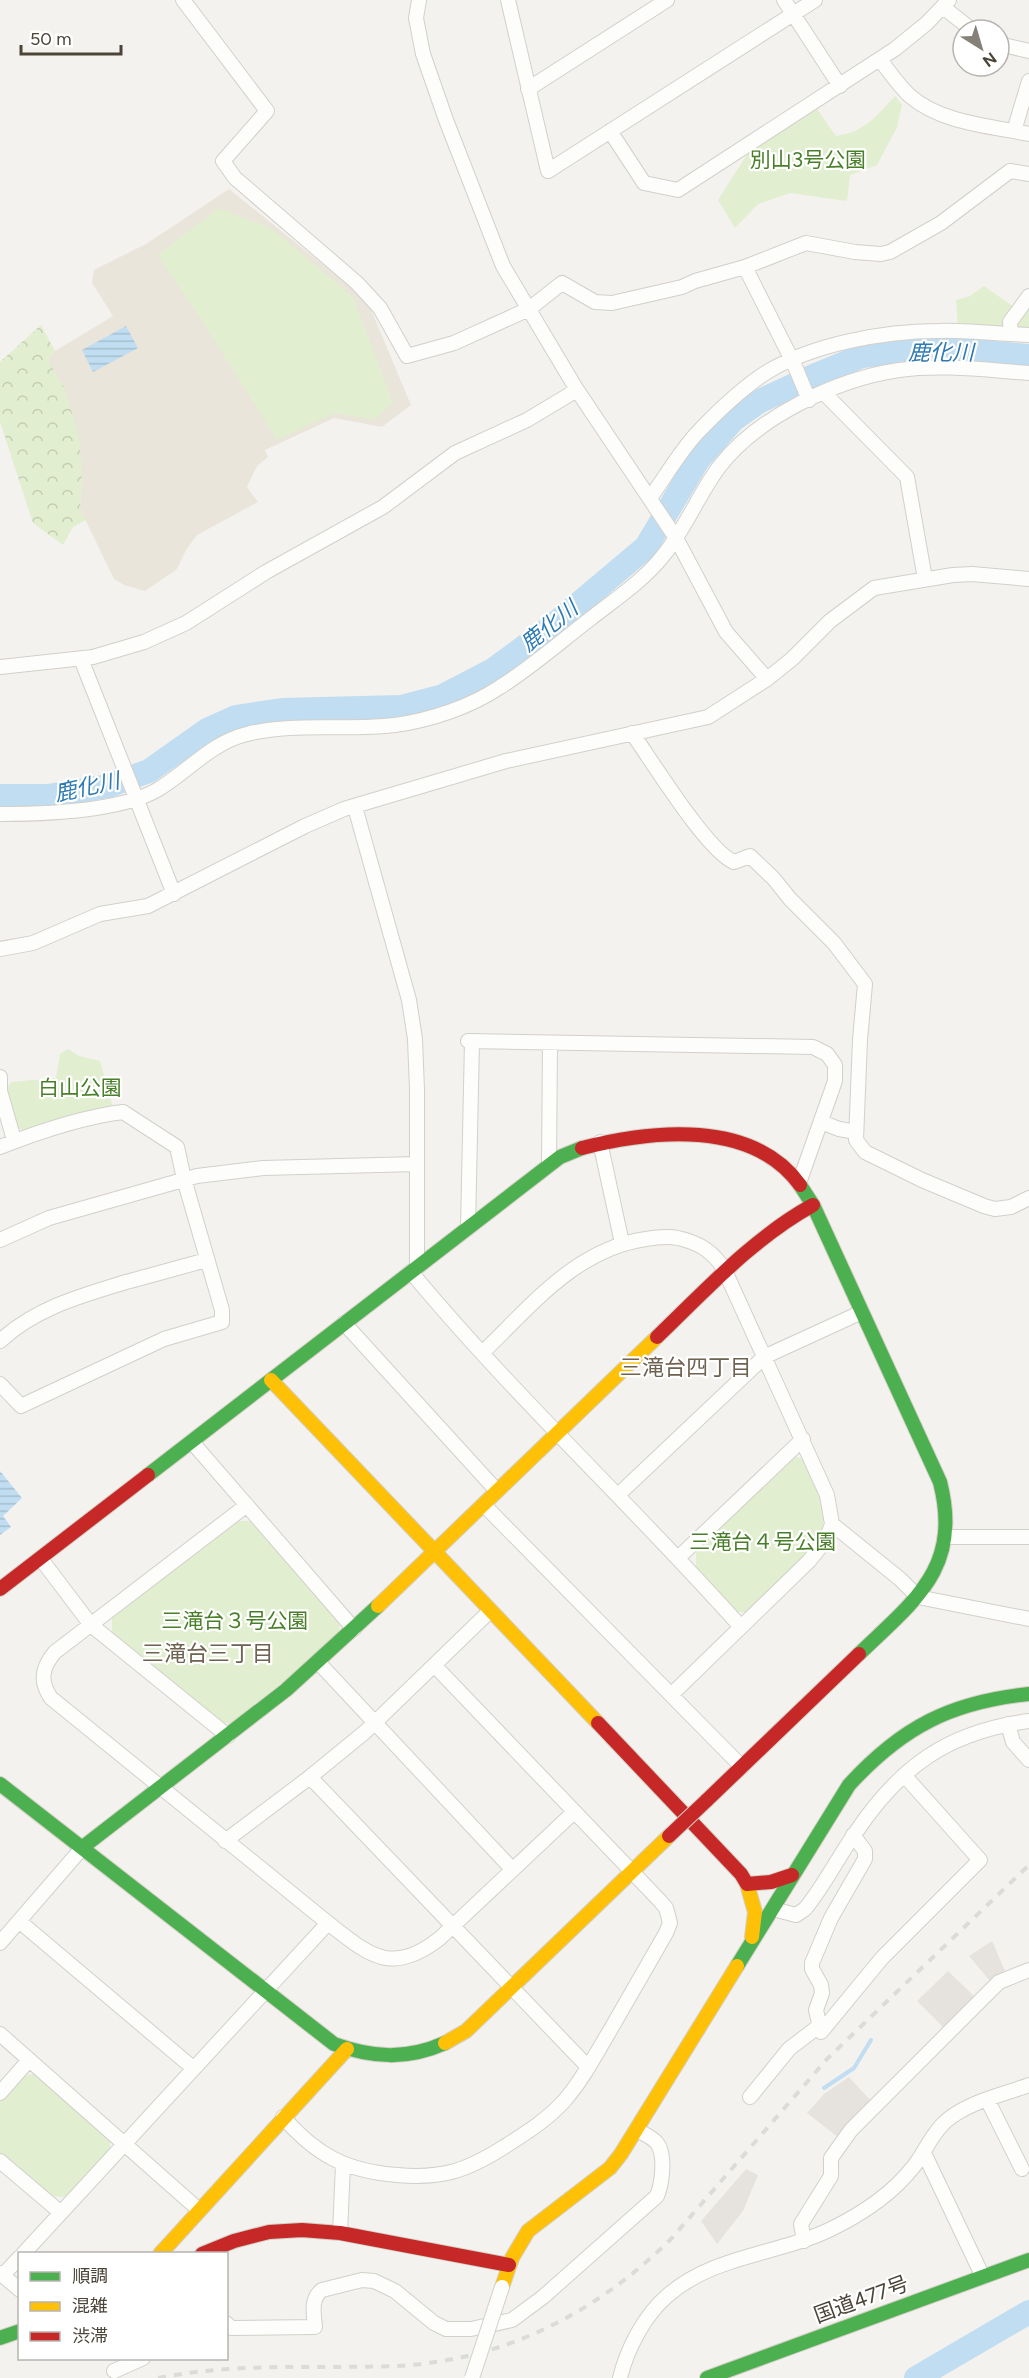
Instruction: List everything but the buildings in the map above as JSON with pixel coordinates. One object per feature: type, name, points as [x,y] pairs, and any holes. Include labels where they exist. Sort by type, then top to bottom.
[{"type":"main road","points":[[0,1589],[549,1165],[576,1148],[629,1138],[707,1135],[733,1139],[765,1152],[789,1170],[813,1205],[940,1482],[947,1508],[946,1537],[939,1564],[928,1585],[918,1596],[472,2026],[437,2048],[422,2053],[392,2057],[375,2056],[334,2044],[0,1784]]},
{"type":"main road","points":[[83,1847],[228,1736],[318,1662],[754,1244],[789,1218],[813,1205]]},
{"type":"main road","points":[[271,1380],[741,1874],[747,1884],[755,1912],[750,1945]]},
{"type":"main road","points":[[502,2287],[509,2265],[528,2231],[610,2168],[637,2130],[849,1785],[878,1753],[896,1738],[924,1721],[1003,1696],[1029,1694]]},
{"type":"main road","points":[[747,1884],[771,1882],[792,1875]]},
{"type":"main road","points":[[161,2252],[346,2049]]},
{"type":"main road","points":[[205,2252],[269,2232],[302,2230],[340,2233],[509,2265]]},
{"type":"main road","name":"国道477号","points":[[707,2378],[1029,2260]]},
{"type":"main road","points":[[0,2338],[18,2332]]},
{"type":"street","points":[[183,0],[267,111],[223,161],[235,178],[357,283],[380,308],[407,356],[454,343],[529,309],[562,283],[595,302],[612,303],[682,287],[745,267],[806,243],[855,252],[881,254],[890,252],[941,223],[1010,171],[1029,174]]},
{"type":"street","points":[[419,0],[416,18],[420,45],[446,120],[503,266],[577,390],[674,535],[726,632],[767,679]]},
{"type":"street","points":[[528,88],[667,0]]},
{"type":"street","points":[[783,0],[840,86]]},
{"type":"street","points":[[511,2],[548,171],[815,0]]},
{"type":"street","points":[[610,131],[644,183],[678,189],[880,60],[912,37],[946,4],[960,18]]},
{"type":"street","points":[[1011,47],[1029,51]]},
{"type":"street","points":[[880,60],[910,95],[930,109],[956,119],[1029,134]]},
{"type":"street","points":[[1014,131],[1029,81]]},
{"type":"street","points":[[745,267],[793,362],[808,398]]},
{"type":"street","points":[[1011,334],[1010,322],[1029,297]]},
{"type":"street","points":[[652,501],[697,433],[734,396],[768,372],[838,345],[889,334],[938,331],[1029,335]]},
{"type":"street","points":[[0,814],[40,814],[137,800],[170,782],[217,746],[246,734],[310,727],[393,725],[425,720],[484,697],[527,668],[612,602],[662,558],[674,535],[719,466],[744,440],[770,420],[808,398],[860,379],[899,370],[938,368],[1029,373]]},
{"type":"street","points":[[0,667],[81,659],[144,642],[186,623],[266,572],[383,507],[448,457],[527,420],[577,390]]},
{"type":"street","points":[[824,393],[907,477],[925,579]]},
{"type":"street","points":[[0,949],[33,943],[100,914],[143,908],[305,826],[355,807],[506,761],[708,717],[767,679],[792,659],[830,621],[874,588],[972,574],[1029,579]]},
{"type":"street","points":[[81,659],[174,894]]},
{"type":"street","points":[[632,733],[708,842],[728,860],[734,862],[750,856],[834,943],[866,984],[860,1040],[856,1132],[856,1140],[866,1152],[922,1180],[984,1206],[995,1209],[1011,1207],[1029,1198]]},
{"type":"street","points":[[355,807],[410,1000],[416,1060],[417,1164],[414,1270],[483,1352],[678,1557],[740,1626]]},
{"type":"street","points":[[468,1227],[470,1041],[813,1047],[827,1054],[835,1065],[836,1071],[822,1122],[799,1183]]},
{"type":"street","points":[[549,1165],[550,1043]]},
{"type":"street","points":[[0,1077],[0,1091],[14,1140]]},
{"type":"street","points":[[0,1147],[14,1140],[106,1114],[123,1112],[177,1147],[222,1310],[222,1322],[164,1338],[21,1406],[0,1384]]},
{"type":"street","points":[[822,1122],[839,1129],[856,1132]]},
{"type":"street","points":[[600,1142],[622,1243]]},
{"type":"street","points":[[0,1240],[49,1218],[184,1179],[263,1168],[417,1164]]},
{"type":"street","points":[[483,1352],[582,1261],[622,1243],[667,1236],[699,1244],[718,1258],[827,1495],[832,1524],[826,1540],[809,1562],[740,1626],[671,1695]]},
{"type":"street","points":[[0,1341],[46,1308],[86,1294],[207,1260]]},
{"type":"street","points":[[618,1495],[764,1357],[862,1312]]},
{"type":"street","points":[[344,1323],[497,1491]]},
{"type":"street","points":[[678,1557],[802,1439]]},
{"type":"street","points":[[192,1442],[354,1629]]},
{"type":"street","points":[[484,1504],[742,1767]]},
{"type":"street","points":[[247,1505],[55,1652],[48,1660],[43,1677],[45,1690],[51,1698],[328,1923],[367,1952],[381,1958],[396,1959],[423,1951],[574,1812]]},
{"type":"street","points":[[832,1524],[918,1596],[1029,1619]]},
{"type":"street","points":[[946,1537],[1029,1537]]},
{"type":"street","points":[[41,1559],[91,1625],[228,1736]]},
{"type":"street","points":[[225,1841],[310,1777],[374,1722],[490,1611]]},
{"type":"street","points":[[318,1662],[513,1869]]},
{"type":"street","points":[[283,2117],[313,2147],[343,2164],[375,2172],[419,2177],[454,2173],[471,2167],[530,2131],[565,2100],[588,2067],[670,1923],[666,1908],[633,1871],[434,1665]]},
{"type":"street","points":[[773,1909],[796,1915],[805,1909],[853,1835],[892,1785],[936,1750],[969,1734],[1029,1721]]},
{"type":"street","points":[[1008,1724],[1013,1743],[1029,1760]]},
{"type":"street","points":[[853,1835],[865,1851],[865,1859],[831,1918],[812,1962],[812,1969],[821,1985],[822,1994],[816,2010],[821,2032],[882,1958],[980,1860],[904,1775]]},
{"type":"street","points":[[310,1777],[588,2067]]},
{"type":"street","points":[[0,1943],[83,1847]]},
{"type":"street","points":[[19,1921],[193,2068]]},
{"type":"street","points":[[24,2252],[328,1923]]},
{"type":"street","points":[[804,2241],[801,2224],[831,2176],[831,2158],[851,2130],[999,1982],[1029,1970]]},
{"type":"street","points":[[750,2097],[789,2049],[819,2026]]},
{"type":"street","points":[[0,2034],[199,2211]]},
{"type":"street","points":[[0,2093],[28,2060]]},
{"type":"street","points":[[620,2378],[628,2355],[645,2321],[666,2296],[750,2254],[804,2241],[831,2229],[876,2202],[905,2176],[943,2123],[960,2111],[1029,2085]]},
{"type":"street","points":[[988,2100],[1022,2169]]},
{"type":"street","points":[[228,2325],[231,2328],[315,2326],[314,2299],[317,2293],[369,2280],[389,2287],[434,2323],[446,2329],[471,2329],[512,2320],[543,2297],[657,2196],[661,2177],[660,2149],[654,2140],[637,2130]]},
{"type":"street","points":[[924,2152],[983,2277]]},
{"type":"street","points":[[0,2161],[60,2212]]},
{"type":"street","points":[[340,2233],[343,2164]]},
{"type":"street","points":[[18,2258],[1,2274],[18,2288]]},
{"type":"street","points":[[472,2378],[502,2287]]},
{"type":"street","points":[[114,2371],[139,2360]]},
{"type":"shaded area","points":[[229,189],[367,300],[411,405],[382,427],[334,418],[265,450],[268,457],[257,466],[247,487],[258,502],[197,535],[186,550],[177,569],[145,591],[124,585],[114,579],[80,509],[82,474],[48,361],[55,351],[113,316],[92,283],[94,270],[146,244]]},
{"type":"shaded area","points":[[992,1941],[1005,1971],[990,1981],[969,1956]]},
{"type":"shaded area","points":[[948,1971],[975,1997],[944,2028],[917,2001]]},
{"type":"shaded area","points":[[849,2077],[872,2102],[839,2138],[807,2113],[824,2094]]},
{"type":"shaded area","points":[[746,2169],[758,2175],[743,2211],[717,2244],[701,2221]]},
{"type":"green space","name":"別山3号公園","points":[[895,96],[902,105],[897,127],[877,165],[850,175],[847,201],[790,193],[758,204],[735,228],[718,200],[748,153],[817,109],[836,136],[855,131],[869,122]]},
{"type":"green space","points":[[219,208],[272,229],[353,297],[393,402],[375,420],[335,413],[277,440],[202,321],[157,255]]},
{"type":"green space","points":[[984,286],[1011,305],[1029,304],[1029,331],[958,327],[956,300],[970,296]]},
{"type":"green space","points":[[41,325],[55,351],[48,361],[65,389],[79,438],[82,474],[80,509],[86,520],[73,527],[63,545],[33,523],[0,422],[0,362]]},
{"type":"green space","name":"白山公園","points":[[68,1049],[79,1056],[100,1061],[113,1107],[25,1131],[17,1128],[6,1091],[11,1082],[56,1078],[60,1054]]},
{"type":"green space","name":"三滝台４号公園","points":[[794,1456],[803,1459],[820,1494],[824,1509],[821,1530],[815,1543],[794,1569],[746,1612],[737,1612],[696,1569],[696,1550]]},
{"type":"green space","name":"三滝台３号公園","points":[[235,1521],[254,1521],[340,1620],[339,1632],[289,1677],[232,1723],[221,1723],[112,1634],[112,1616]]},
{"type":"green space","points":[[35,2074],[110,2140],[110,2149],[66,2197],[49,2196],[0,2154],[0,2102],[24,2075]]},
{"type":"water","points":[[126,326],[138,348],[93,372],[82,350]]},
{"type":"water","points":[[0,1471],[22,1498],[3,1516],[11,1527],[0,1535]]},
{"type":"waterway","name":"鹿化川","points":[[0,796],[48,796],[108,786],[149,771],[207,730],[236,717],[282,710],[401,707],[443,696],[493,670],[551,627],[646,547],[698,460],[733,420],[760,401],[862,356],[931,347],[1029,356]]},
{"type":"waterway","points":[[824,2088],[854,2068],[871,2040]]},
{"type":"waterway","points":[[916,2378],[1029,2312]]},
{"type":"railway","points":[[158,2378],[248,2368],[395,2366],[435,2362],[473,2355],[510,2343],[545,2329],[579,2311],[642,2266],[671,2239],[827,2059],[1029,1865]]},
{"type":"traffic: fast","points":[[148,1475],[560,1157],[582,1148]]},
{"type":"traffic: fast","points":[[800,1185],[813,1205],[940,1482],[945,1512],[944,1538],[939,1560],[929,1580],[915,1599],[859,1654]]},
{"type":"traffic: fast","points":[[83,1847],[286,1690],[378,1606]]},
{"type":"traffic: fast","points":[[737,1966],[849,1785],[869,1765],[909,1733],[952,1711],[975,1703],[1029,1694]]},
{"type":"traffic: fast","points":[[0,1784],[334,2044],[362,2052],[390,2055],[417,2052],[445,2043]]},
{"type":"traffic: fast","points":[[707,2378],[1029,2260]]},
{"type":"traffic: fast","points":[[0,2338],[18,2332]]},
{"type":"traffic: slow","points":[[378,1606],[657,1337]]},
{"type":"traffic: slow","points":[[271,1380],[598,1723]]},
{"type":"traffic: slow","points":[[445,2043],[466,2031],[669,1836]]},
{"type":"traffic: slow","points":[[747,1884],[755,1912],[752,1937]]},
{"type":"traffic: slow","points":[[502,2287],[512,2258],[528,2231],[610,2168],[621,2154],[737,1966]]},
{"type":"traffic: slow","points":[[162,2252],[347,2049]]},
{"type":"traffic: jam","points":[[582,1148],[639,1137],[669,1134],[699,1135],[728,1140],[756,1149],[780,1164],[800,1185]]},
{"type":"traffic: jam","points":[[657,1337],[750,1249],[791,1218],[813,1205]]},
{"type":"traffic: jam","points":[[0,1589],[148,1475]]},
{"type":"traffic: jam","points":[[706,1801],[859,1654]]},
{"type":"traffic: jam","points":[[598,1723],[741,1874],[747,1884],[771,1882],[792,1875]]},
{"type":"traffic: jam","points":[[669,1836],[706,1801]]},
{"type":"traffic: jam","points":[[207,2252],[234,2241],[269,2232],[302,2230],[340,2233],[509,2265]]},
{"type":"district","name":"三滝台四丁目","points":[[686,1367]]},
{"type":"district","name":"三滝台三丁目","points":[[208,1653]]}]
